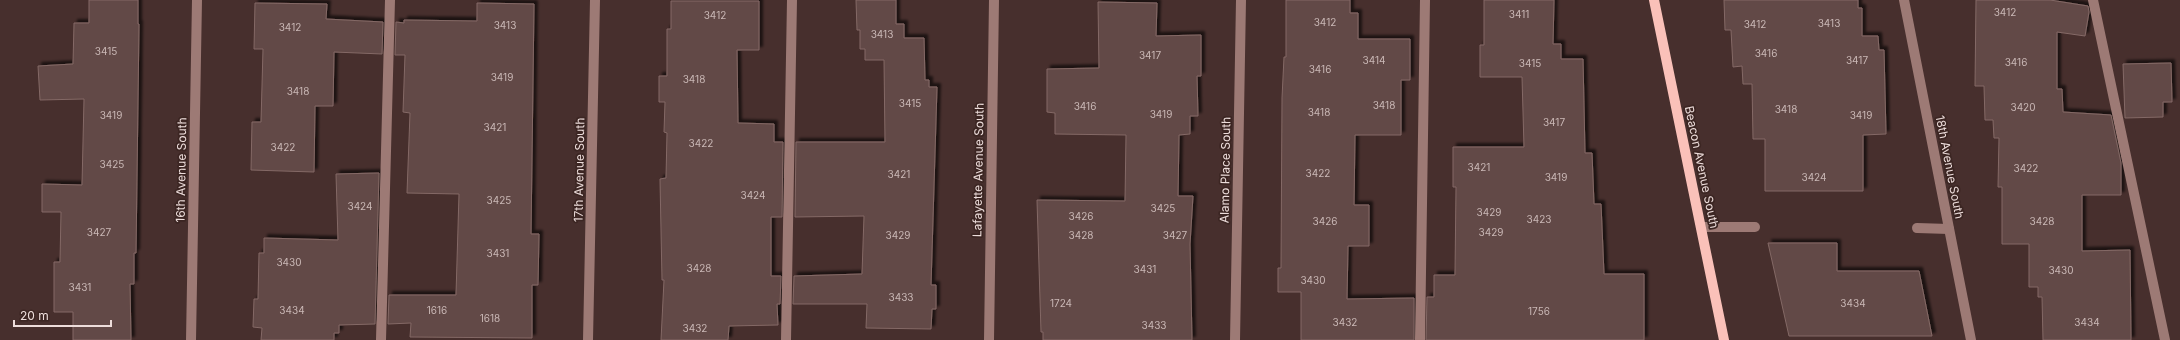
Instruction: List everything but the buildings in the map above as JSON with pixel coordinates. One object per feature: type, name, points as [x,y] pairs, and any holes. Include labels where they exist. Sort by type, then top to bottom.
[{"type":"main road","name":"Beacon Avenue South","points":[[1654,0],[1724,340]]},
{"type":"street","name":"16th Avenue South","points":[[191,340],[197,0]]},
{"type":"street","points":[[382,340],[390,0]]},
{"type":"street","name":"17th Avenue South","points":[[588,340],[595,0]]},
{"type":"street","points":[[786,340],[792,0]]},
{"type":"street","name":"Lafayette Avenue South","points":[[989,340],[994,0]]},
{"type":"street","name":"Alamo Place South","points":[[1236,340],[1241,0]]},
{"type":"street","points":[[1420,340],[1425,0]]},
{"type":"street","name":"18th Avenue South","points":[[1904,0],[1971,340]]},
{"type":"street","points":[[2093,0],[2165,340]]},
{"type":"street","points":[[1701,227],[1755,227]]},
{"type":"street","points":[[1917,228],[1949,229]]}]
